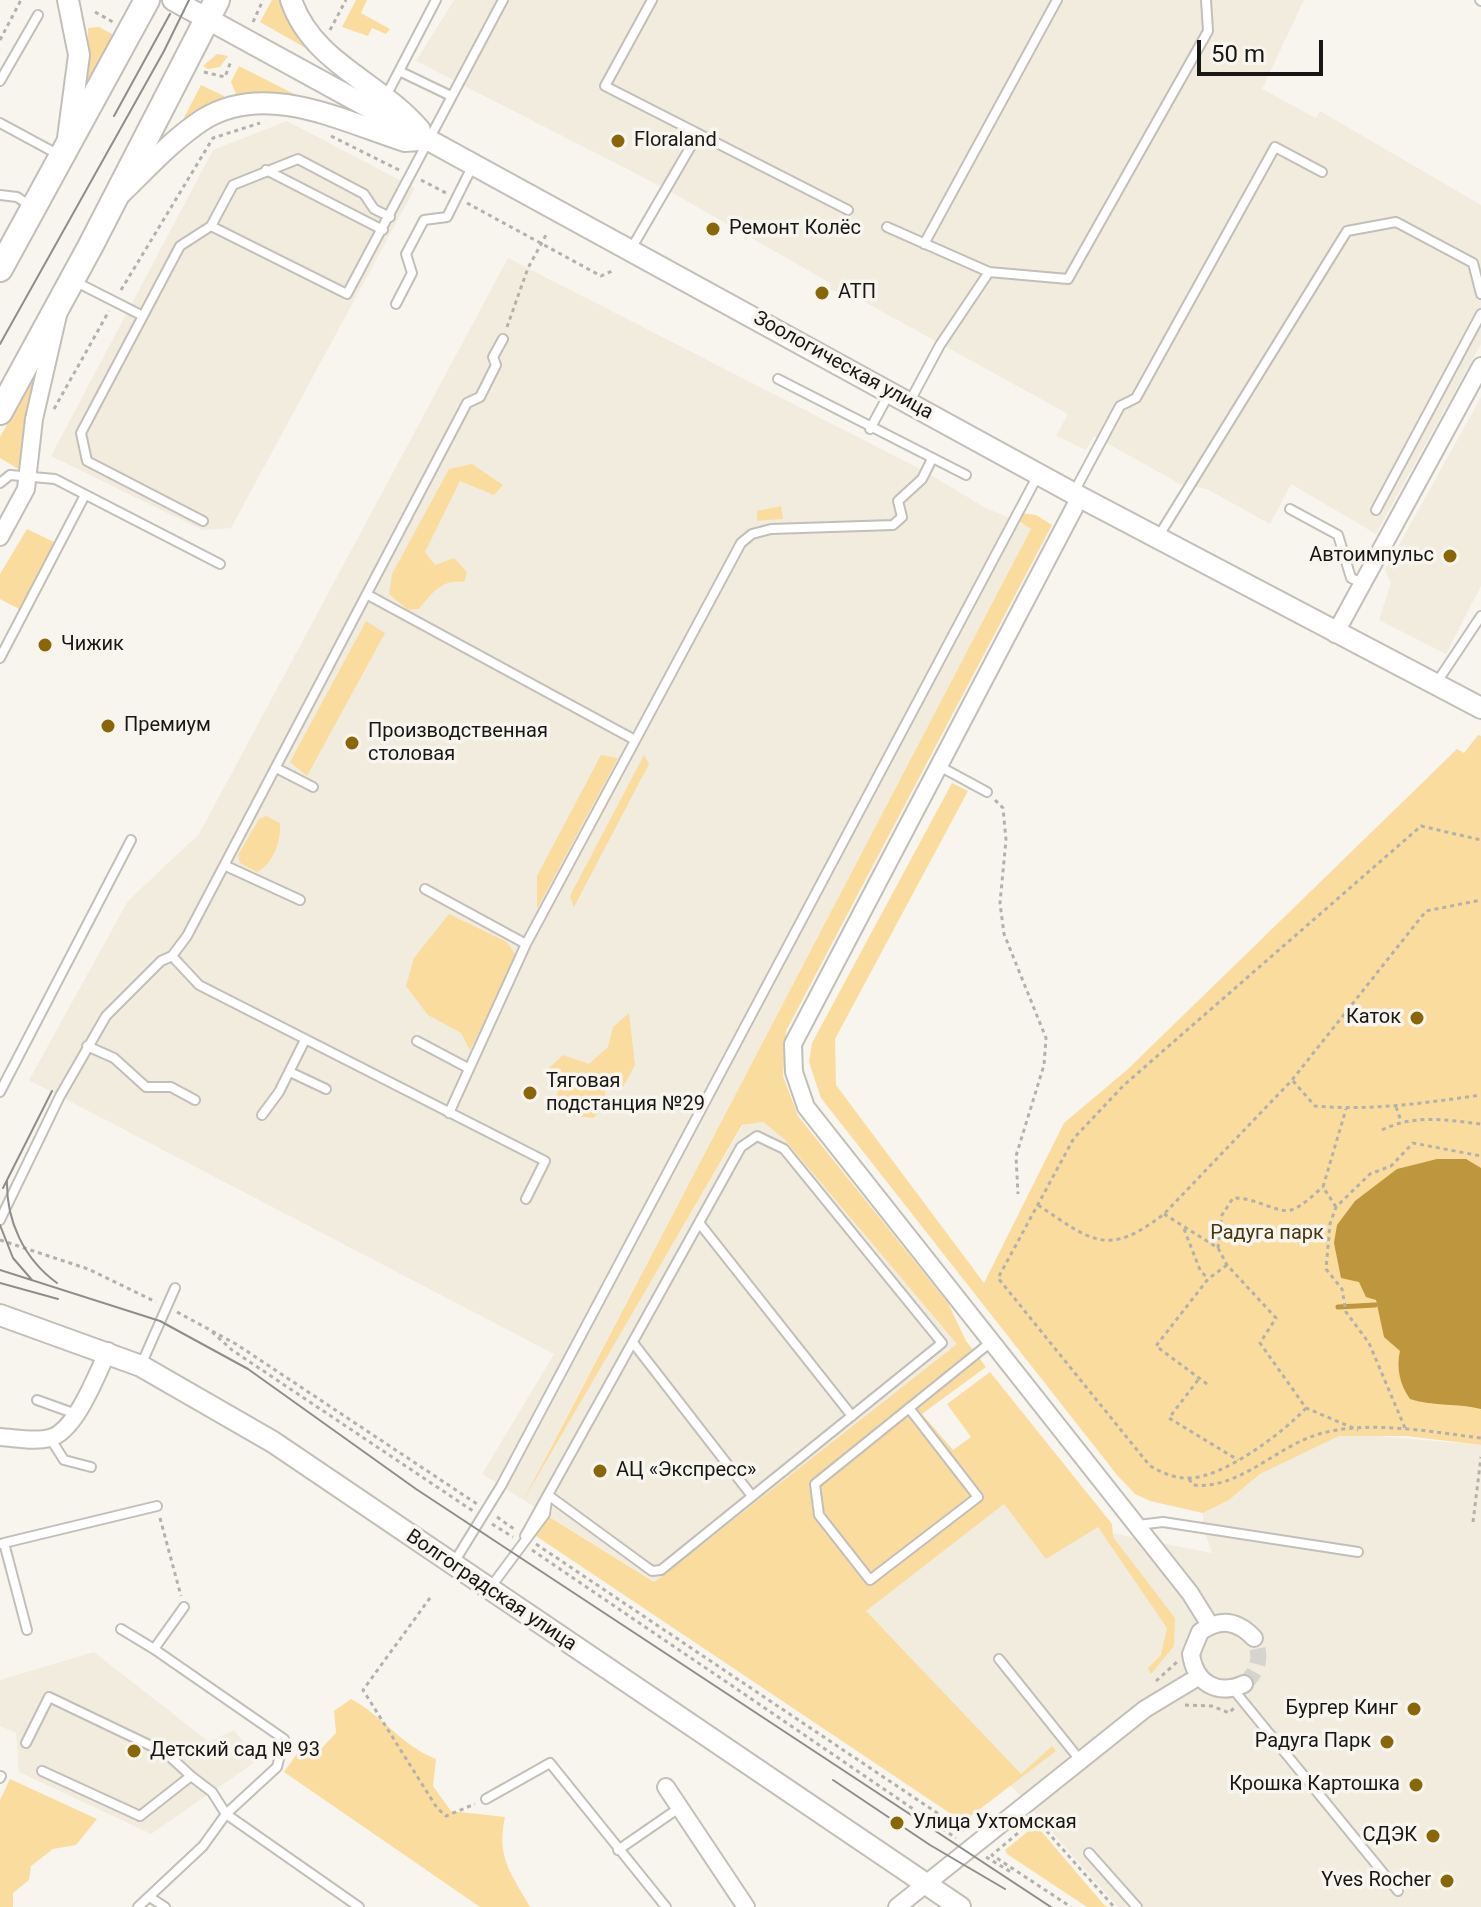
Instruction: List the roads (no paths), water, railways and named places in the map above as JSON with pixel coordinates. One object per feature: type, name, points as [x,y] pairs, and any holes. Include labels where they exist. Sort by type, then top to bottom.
[{"type":"main road","points":[[0,269],[147,0]]},
{"type":"main road","points":[[0,412],[111,204],[193,67],[212,10]]},
{"type":"street","points":[[64,152],[79,55],[68,0]]},
{"type":"street","points":[[173,0],[212,10],[382,105],[404,111],[428,140]]},
{"type":"street","points":[[291,0],[321,51],[382,105]]},
{"type":"street","points":[[111,204],[182,135],[204,119],[234,107],[291,105],[405,141],[428,140]]},
{"type":"street","name":"Зоологическая улица","points":[[428,140],[1077,495],[1335,634],[1481,708]]},
{"type":"street","points":[[0,537],[26,489],[25,476],[34,419],[67,288]]},
{"type":"street","points":[[1335,634],[1481,366]]},
{"type":"street","points":[[1077,495],[793,1044],[794,1072],[806,1107],[1137,1525],[1190,1593],[1210,1625]]},
{"type":"street","name":"Волгоградская улица","points":[[0,1315],[108,1351],[141,1366],[273,1442],[960,1907]]},
{"type":"street","points":[[0,1437],[50,1438],[60,1434],[77,1414],[108,1351]]},
{"type":"street","points":[[1238,1687],[1220,1690],[1198,1677],[1192,1666],[1193,1643],[1210,1625],[1234,1623],[1254,1638]]},
{"type":"street","points":[[897,1907],[1145,1709],[1198,1677]]},
{"type":"street","points":[[666,1787],[746,1907]]},
{"type":"lane","points":[[382,105],[436,0]]},
{"type":"lane","points":[[211,226],[347,294],[390,217],[449,95],[503,0]]},
{"type":"lane","points":[[652,0],[605,86],[848,210]]},
{"type":"lane","points":[[924,244],[1057,0]]},
{"type":"lane","points":[[887,227],[989,272],[1068,279],[1208,31],[1206,0]]},
{"type":"lane","points":[[0,81],[38,15]]},
{"type":"lane","points":[[399,71],[449,95]]},
{"type":"lane","points":[[0,123],[64,152]]},
{"type":"lane","points":[[631,249],[698,134]]},
{"type":"lane","points":[[1077,495],[1120,406],[1136,398],[1275,147],[1322,172]]},
{"type":"lane","points":[[203,521],[87,461],[81,433],[180,246],[211,226],[233,185],[298,159],[364,194],[374,209],[390,217]]},
{"type":"lane","points":[[396,304],[412,273],[406,254],[424,220],[447,217],[473,164]]},
{"type":"lane","points":[[266,170],[383,230]]},
{"type":"lane","points":[[0,195],[17,197],[33,207]]},
{"type":"lane","points":[[1157,538],[1347,231],[1396,222],[1473,263],[1481,294]]},
{"type":"lane","points":[[909,402],[940,345],[989,272]]},
{"type":"lane","points":[[67,288],[114,302],[143,316]]},
{"type":"lane","points":[[1376,510],[1481,314]]},
{"type":"lane","points":[[0,1220],[13,1188],[87,1046],[116,1005],[161,961],[172,956],[226,866],[467,403],[480,397],[496,365],[493,357],[503,339]]},
{"type":"lane","points":[[778,379],[870,429],[966,475]]},
{"type":"lane","points":[[870,429],[890,391]]},
{"type":"lane","points":[[449,1113],[526,944],[741,543],[752,534],[771,529],[893,525],[902,517],[898,501],[922,479],[932,459]]},
{"type":"lane","points":[[453,1565],[484,1513],[1039,474]]},
{"type":"lane","points":[[0,483],[10,475],[55,479],[220,564]]},
{"type":"lane","points":[[0,658],[85,495]]},
{"type":"lane","points":[[1290,509],[1338,535],[1351,578],[1363,583]]},
{"type":"lane","points":[[368,595],[635,740]]},
{"type":"lane","points":[[1436,683],[1442,669],[1481,616]]},
{"type":"lane","points":[[939,766],[987,792]]},
{"type":"lane","points":[[278,769],[313,787]]},
{"type":"lane","points":[[0,1092],[131,840]]},
{"type":"lane","points":[[226,866],[300,900]]},
{"type":"lane","points":[[425,889],[526,944]]},
{"type":"lane","points":[[172,956],[199,985],[545,1161],[526,1199]]},
{"type":"lane","points":[[262,1115],[290,1072],[305,1040]]},
{"type":"lane","points":[[417,1041],[468,1068]]},
{"type":"lane","points":[[87,1046],[114,1058],[146,1087],[171,1087],[195,1100]]},
{"type":"lane","points":[[290,1072],[326,1089]]},
{"type":"lane","points":[[489,1589],[523,1539],[545,1514],[548,1495],[741,1147],[757,1136],[784,1149],[942,1343],[661,1570],[652,1571],[548,1495]]},
{"type":"lane","points":[[700,1224],[852,1416]]},
{"type":"lane","points":[[141,1366],[175,1288]]},
{"type":"lane","points":[[909,1408],[978,1497],[870,1580],[819,1515],[815,1484],[909,1408],[991,1342]]},
{"type":"lane","points":[[634,1344],[752,1496]]},
{"type":"lane","points":[[37,1400],[77,1414]]},
{"type":"lane","points":[[50,1438],[64,1460],[91,1467]]},
{"type":"lane","points":[[27,1630],[2,1544],[157,1506]]},
{"type":"lane","points":[[1137,1525],[1163,1522],[1358,1552]]},
{"type":"lane","points":[[154,1649],[184,1607]]},
{"type":"lane","points":[[121,1629],[284,1739],[277,1767],[226,1814],[203,1846],[138,1907]]},
{"type":"lane","points":[[999,1659],[1080,1761]]},
{"type":"lane","points":[[1238,1687],[1398,1891]]},
{"type":"lane","points":[[26,1743],[49,1697],[166,1753],[212,1792],[226,1814],[359,1907]]},
{"type":"lane","points":[[486,1799],[550,1763],[666,1907]]},
{"type":"lane","points":[[42,1771],[140,1816],[191,1776]]},
{"type":"lane","points":[[618,1850],[680,1808]]},
{"type":"lane","points":[[1089,1853],[1137,1907]]},
{"type":"lane","points":[[151,1898],[165,1907]]},
{"type":"waterway","points":[[1338,1307],[1375,1305]]},
{"type":"tunnel","points":[[1244,1684],[1258,1663],[1254,1638]]},
{"type":"tram line","points":[[0,344],[164,51],[189,0]]},
{"type":"tram line","points":[[114,116],[170,14]]},
{"type":"tram line","points":[[3,1188],[52,1091]]},
{"type":"tram line","points":[[7,1180],[10,1210],[19,1238],[35,1263],[57,1283]]},
{"type":"tram line","points":[[0,1225],[13,1258],[32,1280]]},
{"type":"tram line","points":[[0,1270],[160,1321],[248,1369],[416,1489],[1051,1907]]},
{"type":"tram line","points":[[0,1283],[58,1299]]},
{"type":"tram line","points":[[833,1780],[930,1845],[1005,1889]]},
{"type":"place","name":"Floraland","points":[[618,141]]},
{"type":"place","name":"Ремонт Колёс","points":[[713,229]]},
{"type":"place","name":"АТП","points":[[822,293]]},
{"type":"place","name":"Автоимпульс","points":[[1450,556]]},
{"type":"place","name":"Чижик","points":[[45,645]]},
{"type":"place","name":"Премиум","points":[[108,726]]},
{"type":"place","name":"Производственная столовая","points":[[352,743]]},
{"type":"place","name":"Каток","points":[[1417,1018]]},
{"type":"place","name":"Тяговая подстанция №29","points":[[530,1093]]},
{"type":"place","name":"АЦ «Экспресс»","points":[[600,1471]]},
{"type":"place","name":"Бургер Кинг","points":[[1414,1709]]},
{"type":"place","name":"Радуга Парк","points":[[1387,1742]]},
{"type":"place","name":"Детский сад № 93","points":[[134,1751]]},
{"type":"place","name":"Крошка Картошка","points":[[1416,1785]]},
{"type":"place","name":"Улица Ухтомская","points":[[897,1823]]},
{"type":"place","name":"СДЭК","points":[[1433,1836]]},
{"type":"place","name":"Yves Rocher","points":[[1447,1881]]},
{"type":"park label","name":"Радуга парк","points":[[1267,1234]]}]
